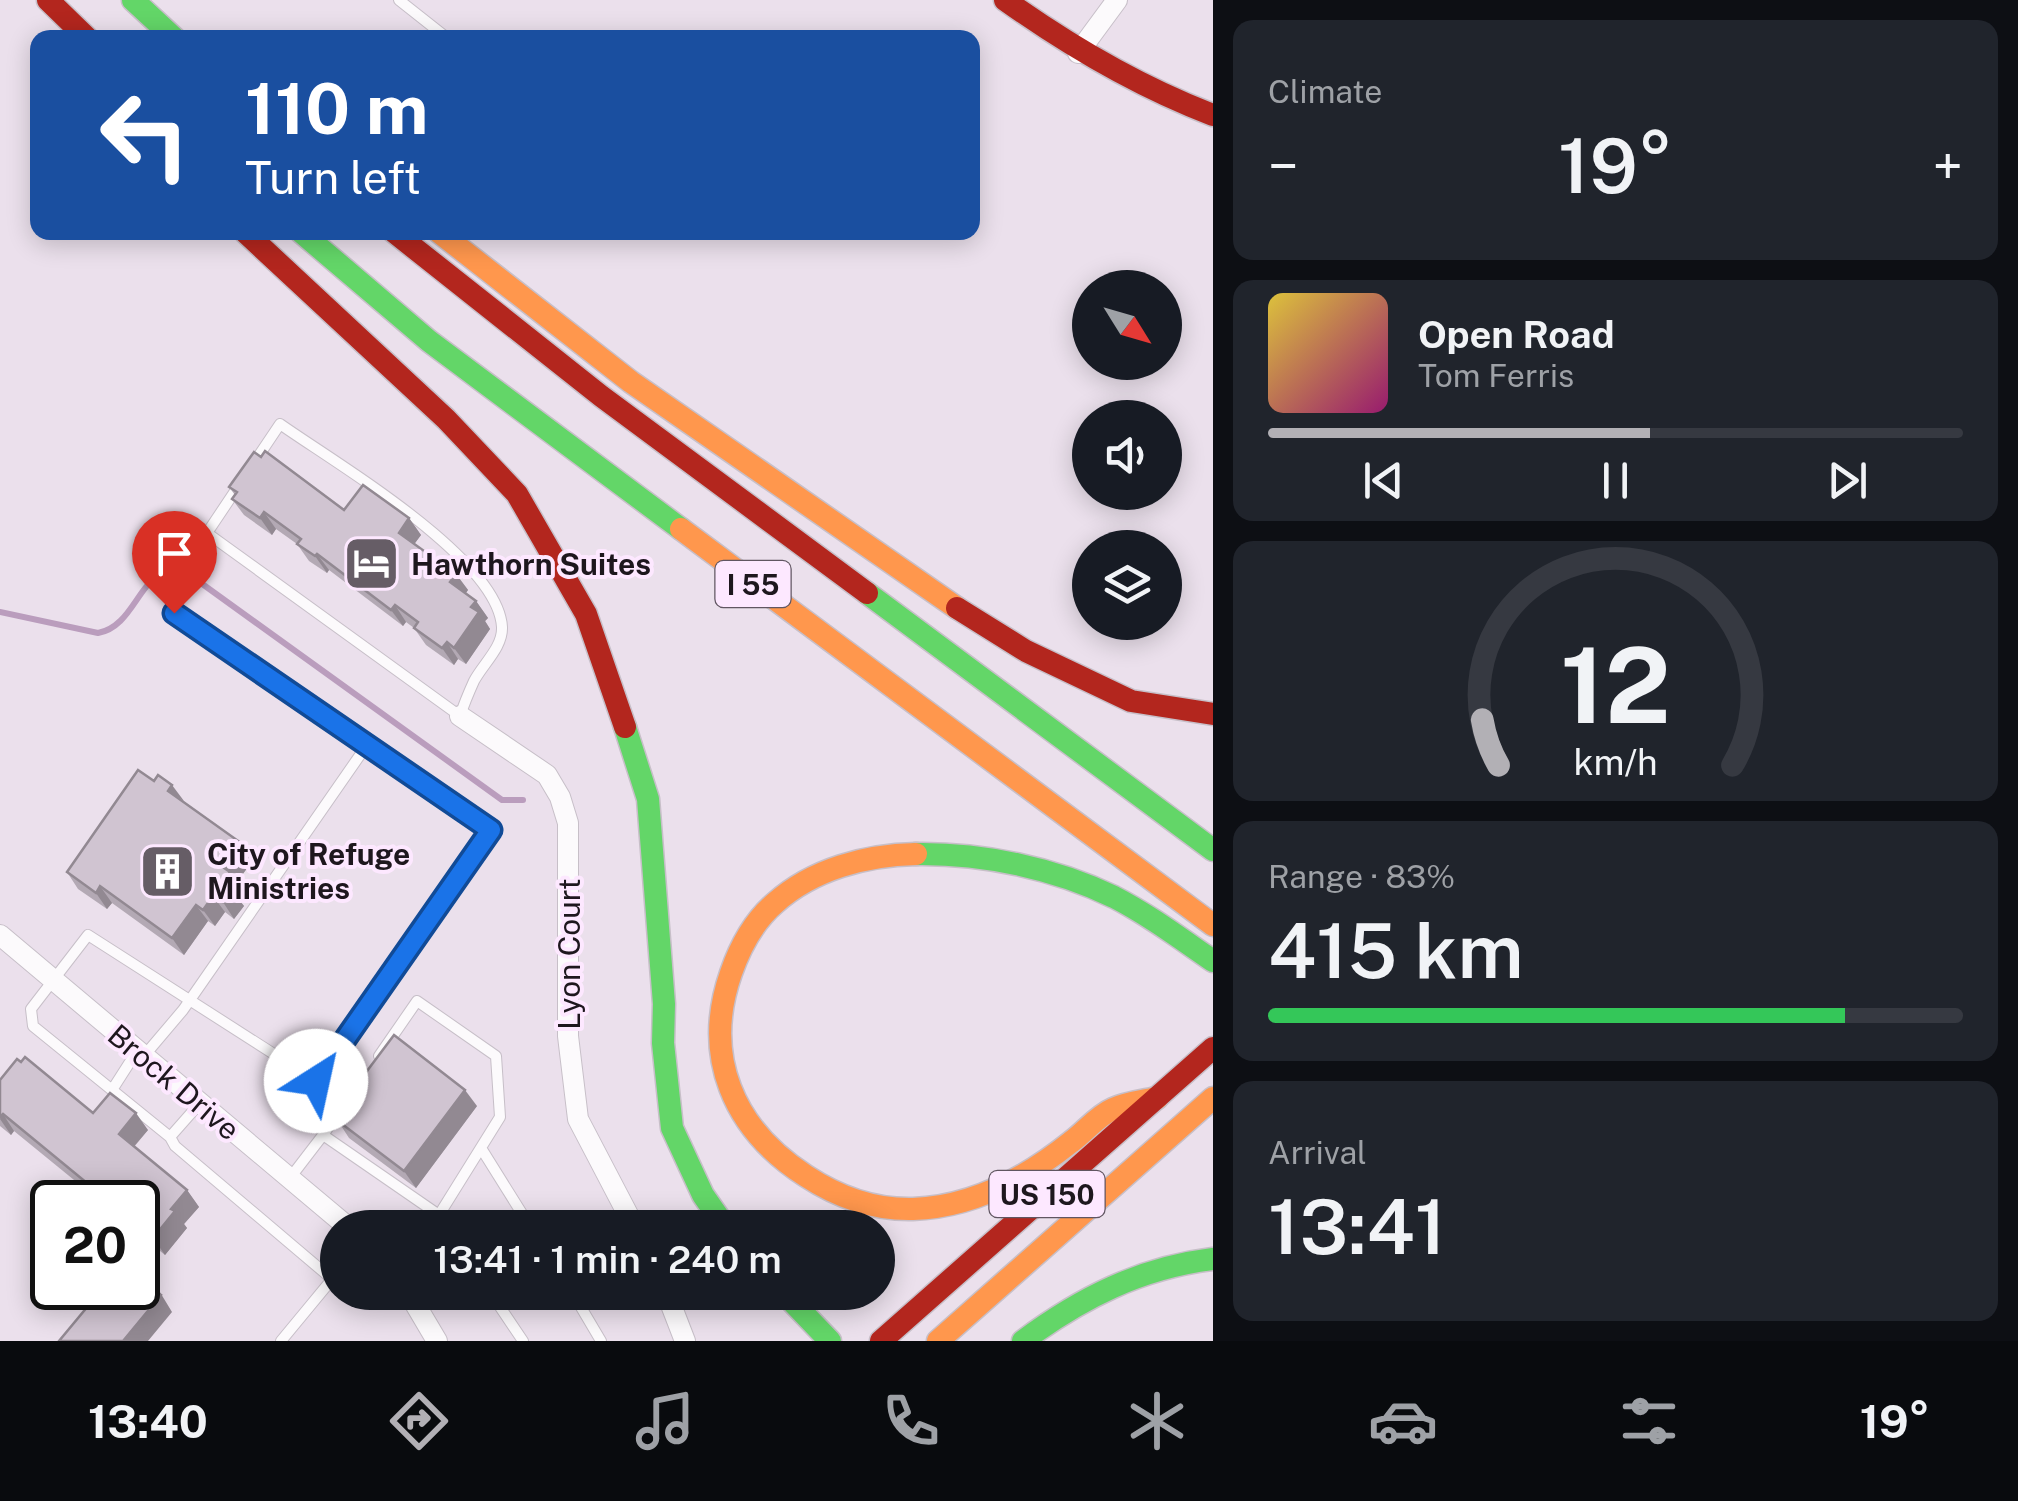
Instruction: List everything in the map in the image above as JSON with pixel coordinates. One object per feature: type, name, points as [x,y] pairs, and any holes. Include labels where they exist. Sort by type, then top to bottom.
[{"type":"main road","points":[[134,0],[166,30]]},
{"type":"main road","points":[[1004,0],[1116,75],[1213,115]]},
{"type":"main road","points":[[55,7],[71,30]]},
{"type":"main road","points":[[55,7],[79,30]]},
{"type":"main road","points":[[254,240],[446,418],[518,494],[586,614],[648,799],[672,1128],[697,1183],[714,1210]]},
{"type":"main road","name":"I 55","points":[[310,240],[418,333],[1213,925]]},
{"type":"main road","name":"I 55","points":[[404,240],[601,396],[1213,850]]},
{"type":"main road","points":[[449,240],[631,382],[919,584],[1026,652],[1131,701],[1213,714]]},
{"type":"main road","points":[[1157,1098],[1110,1110],[1069,1145],[1013,1181],[970,1199],[939,1207],[890,1208],[854,1201],[818,1185],[776,1156],[746,1120],[723,1071],[720,1014],[745,938],[771,906],[806,880],[875,857],[964,857],[1066,878],[1112,897],[1213,961]]},
{"type":"main road","name":"US 150","points":[[881,1341],[1213,1048]]},
{"type":"main road","name":"US 150","points":[[938,1341],[1213,1098]]},
{"type":"main road","points":[[1022,1341],[1101,1289],[1174,1264],[1213,1259]]},
{"type":"main road","points":[[787,1310],[797,1341]]},
{"type":"main road","points":[[799,1310],[830,1341]]},
{"type":"street","points":[[1078,53],[1117,0]]},
{"type":"street","name":"Lyon Court","points":[[460,716],[547,776],[560,797],[568,824],[568,1036],[578,1119],[625,1210]]},
{"type":"street","name":"Brock Drive","points":[[0,935],[328,1210]]},
{"type":"street","points":[[419,1310],[438,1341]]},
{"type":"street","points":[[673,1310],[685,1341]]},
{"type":"lane","points":[[399,0],[437,30]]},
{"type":"lane","points":[[280,424],[448,542],[479,575],[497,604],[502,630],[460,716],[206,534],[280,424]]},
{"type":"lane","points":[[174,613],[491,830],[316,1081],[88,935],[31,1009],[33,1026],[320,1264]]},
{"type":"lane","points":[[112,1090],[190,998],[367,745]]},
{"type":"lane","points":[[375,1061],[417,1001],[496,1056],[500,1118],[441,1210]]},
{"type":"lane","points":[[290,1178],[354,1090]]},
{"type":"lane","points":[[170,1137],[200,1103]]},
{"type":"lane","points":[[323,1135],[431,1210]]},
{"type":"lane","points":[[481,1148],[520,1210]]},
{"type":"lane","points":[[281,1341],[320,1294]]},
{"type":"lane","points":[[502,1310],[522,1341]]},
{"type":"lane","points":[[583,1310],[601,1341]]},
{"type":"building","name":"Hawthorn Suites","points":[[265,451],[344,510],[363,485],[409,518],[399,533],[456,574],[450,582],[476,601],[471,607],[479,612],[454,648],[447,642],[442,648],[414,628],[418,622],[395,605],[391,610],[317,554],[297,544],[301,539],[264,512],[260,518],[232,499],[237,492],[229,487],[254,452],[261,457]]},
{"type":"building","name":"City of Refuge Ministries","points":[[138,770],[154,781],[158,775],[172,785],[168,791],[241,843],[224,868],[230,872],[222,883],[232,890],[223,902],[213,896],[203,910],[196,905],[172,938],[100,886],[96,893],[67,872]]},
{"type":"building","points":[[394,1035],[465,1090],[404,1171],[338,1121],[342,1115],[337,1111]]},
{"type":"building","points":[[25,1057],[93,1113],[110,1093],[136,1113],[119,1134],[187,1190],[160,1229],[160,1180],[83,1180],[3,1114],[0,1117],[0,1080],[17,1059],[21,1062]]},
{"type":"building","points":[[85,1310],[149,1310],[123,1341],[59,1341]]},
{"type":"waterway","points":[[0,612],[98,633],[124,617],[151,581],[162,574],[176,572],[194,578],[502,800],[523,800]]},
{"type":"traffic: fast","points":[[133,0],[165,30]]},
{"type":"traffic: fast","points":[[310,240],[429,341],[681,529]]},
{"type":"traffic: fast","points":[[867,593],[1213,850]]},
{"type":"traffic: fast","points":[[625,727],[648,799],[672,1128],[713,1210]]},
{"type":"traffic: fast","points":[[916,854],[992,860],[1067,878],[1127,904],[1213,961]]},
{"type":"traffic: fast","points":[[1023,1341],[1112,1287],[1186,1263],[1213,1259]]},
{"type":"traffic: fast","points":[[800,1310],[830,1341]]},
{"type":"traffic: slow","points":[[449,240],[631,382],[957,608]]},
{"type":"traffic: slow","points":[[681,529],[1213,925]]},
{"type":"traffic: slow","points":[[916,854],[859,861],[806,881],[767,910],[743,944],[731,973],[720,1033],[730,1088],[759,1136],[806,1176],[844,1196],[884,1207],[935,1207],[997,1188],[1054,1155],[1107,1112],[1157,1098]]},
{"type":"traffic: slow","points":[[938,1341],[1213,1098]]},
{"type":"traffic: jam","points":[[48,0],[79,30]]},
{"type":"traffic: jam","points":[[1005,0],[1105,64],[1213,115]]},
{"type":"traffic: jam","points":[[254,240],[446,419],[517,494],[586,614],[625,727]]},
{"type":"traffic: jam","points":[[404,240],[601,396],[867,593]]},
{"type":"traffic: jam","points":[[957,608],[1026,651],[1131,701],[1213,714]]},
{"type":"traffic: jam","points":[[881,1341],[1213,1048]]},
{"type":"place","name":"Hawthorn Suites","points":[[372,564]]},
{"type":"place","name":"City of Refuge Ministries","points":[[168,871]]},
{"type":"route","points":[[174,613],[491,830],[316,1081]]}]
